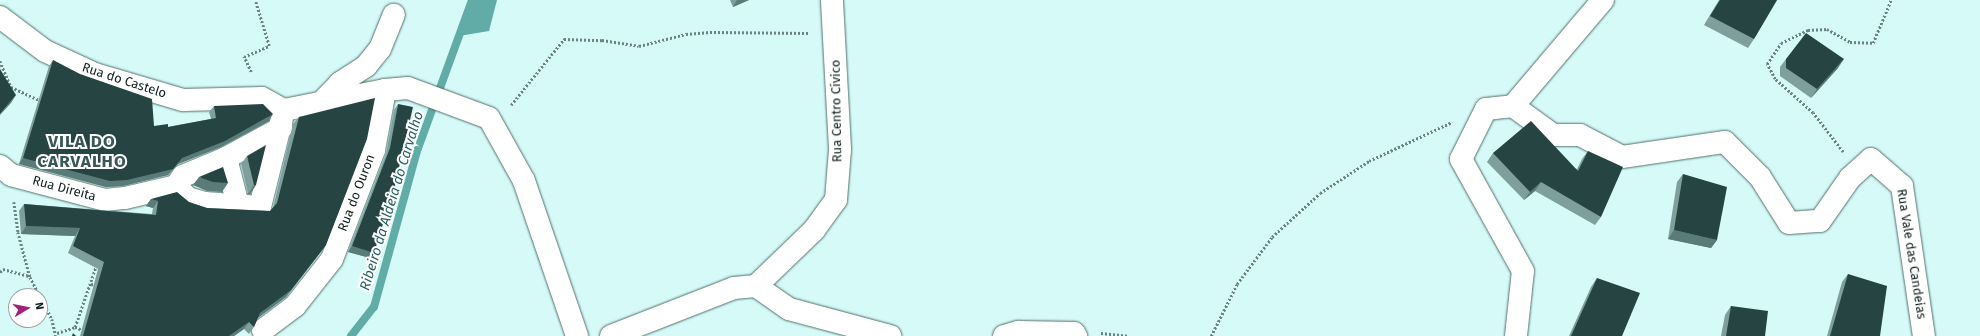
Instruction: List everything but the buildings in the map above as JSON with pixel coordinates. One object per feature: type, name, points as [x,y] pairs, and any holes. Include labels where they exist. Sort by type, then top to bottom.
[{"type":"street","name":"Rua Centro Cívico","points":[[756,286],[814,230],[836,200],[840,149],[832,0]]},
{"type":"street","points":[[1516,336],[1523,271],[1462,159],[1486,109],[1513,106],[1603,0]]},
{"type":"street","points":[[321,102],[340,83],[366,66],[380,49],[394,15]]},
{"type":"street","name":"Rua do Castelo","points":[[0,17],[45,51],[95,74],[183,100],[262,98]]},
{"type":"street","points":[[282,119],[260,207],[205,203],[188,198],[176,186],[183,176],[226,158],[282,119],[321,102],[385,90],[408,88],[489,118],[524,181],[577,336]]},
{"type":"street","name":"Rua do Ouron","points":[[263,330],[295,306],[332,259],[374,150],[385,90]]},
{"type":"street","points":[[262,98],[282,119]]},
{"type":"street","name":"Rua Vale das Candeias","points":[[1513,106],[1553,135],[1580,135],[1622,157],[1725,142],[1760,177],[1789,223],[1820,221],[1855,173],[1870,159],[1902,186],[1924,336]]},
{"type":"street","points":[[226,158],[238,205]]},
{"type":"street","name":"Rua Direita","points":[[5,171],[105,200],[176,186]]},
{"type":"street","points":[[611,336],[734,288],[756,286],[789,309],[890,336]]},
{"type":"street","points":[[1004,336],[1018,332],[1074,333],[1076,336]]},
{"type":"path","points":[[255,0],[269,46],[244,57],[262,98]]},
{"type":"path","points":[[1855,173],[1837,142],[1812,113],[1775,79],[1767,64],[1781,43],[1808,30],[1827,29],[1850,42],[1873,43],[1891,0]]},
{"type":"path","points":[[523,94],[564,40],[602,40],[639,46],[686,34],[796,33]]},
{"type":"path","points":[[0,61],[11,87],[47,104]]},
{"type":"path","points":[[1211,336],[1237,284],[1259,254],[1272,237],[1320,193],[1369,161],[1449,123],[1486,109]]},
{"type":"path","points":[[5,171],[18,232],[30,277],[57,335],[75,327],[91,284],[98,259]]},
{"type":"path","points":[[96,266],[103,267]]},
{"type":"path","points":[[0,272],[3,269],[30,277]]},
{"type":"path","points":[[91,284],[98,285]]},
{"type":"path","points":[[75,327],[92,334]]},
{"type":"water","points":[[472,0],[497,0],[489,31],[459,36]]},
{"type":"waterway","name":"Ribeiro da Aldeia do Carvalho","points":[[351,336],[374,307],[416,154],[472,0]]},
{"type":"district","name":"VILA DO CARVALHO","points":[[82,152]]}]
